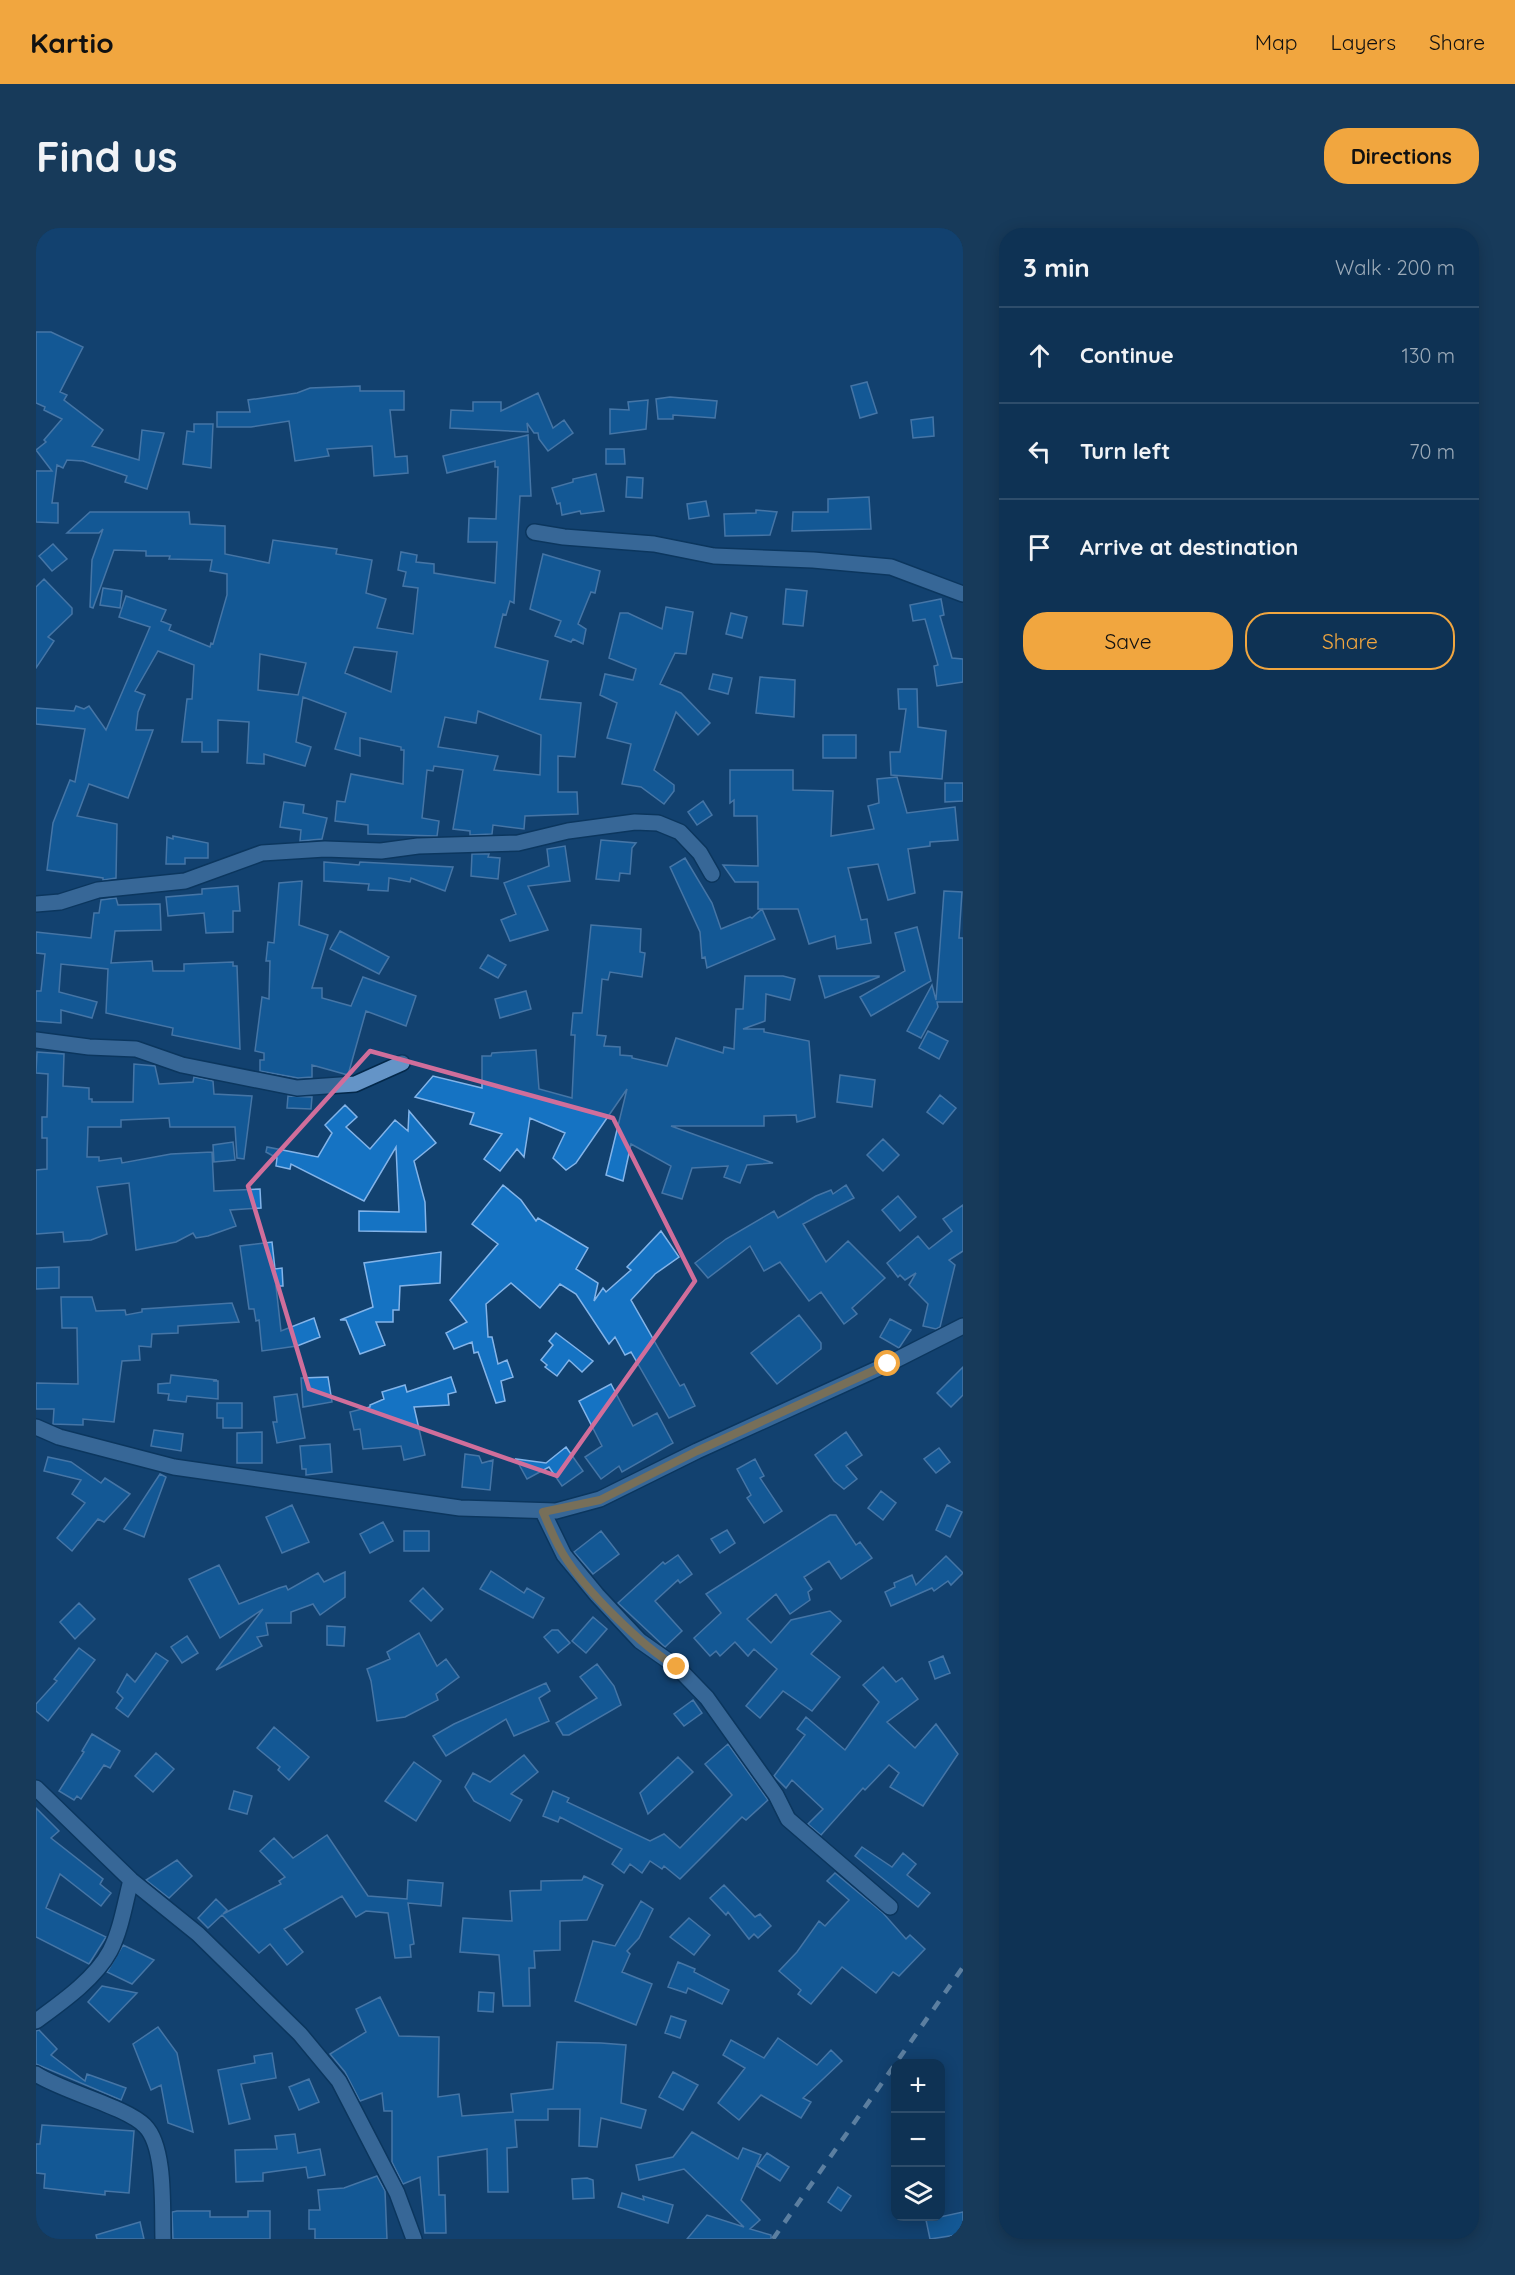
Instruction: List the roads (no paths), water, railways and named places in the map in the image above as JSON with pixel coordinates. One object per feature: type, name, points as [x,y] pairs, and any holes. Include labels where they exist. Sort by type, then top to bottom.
[{"type":"street","points":[[534,532],[564,537],[654,544],[714,556],[813,560],[891,567],[963,594]]},
{"type":"street","points":[[36,904],[60,902],[98,890],[185,881],[262,853],[324,849],[381,851],[418,846],[518,843],[568,831],[635,822],[658,822],[680,832],[700,853],[712,874]]},
{"type":"street","points":[[36,1040],[89,1047],[136,1048],[182,1065],[297,1088],[355,1084],[402,1063]]},
{"type":"street","points":[[36,1427],[69,1440],[174,1467],[460,1508],[543,1512],[600,1500],[697,1451],[888,1364],[963,1326]]},
{"type":"street","points":[[543,1512],[564,1555],[597,1595],[640,1641],[677,1667],[707,1698],[776,1795],[788,1819],[890,1907]]},
{"type":"street","points":[[36,1788],[131,1880],[198,1934],[300,2034],[339,2081],[397,2193],[414,2239]]},
{"type":"street","points":[[36,2021],[72,1992],[104,1961],[111,1949],[131,1880]]},
{"type":"street","points":[[36,2074],[73,2093],[130,2116],[147,2128],[154,2142],[160,2175],[163,2239]]},
{"type":"railway","points":[[773,2239],[963,1967]]}]
